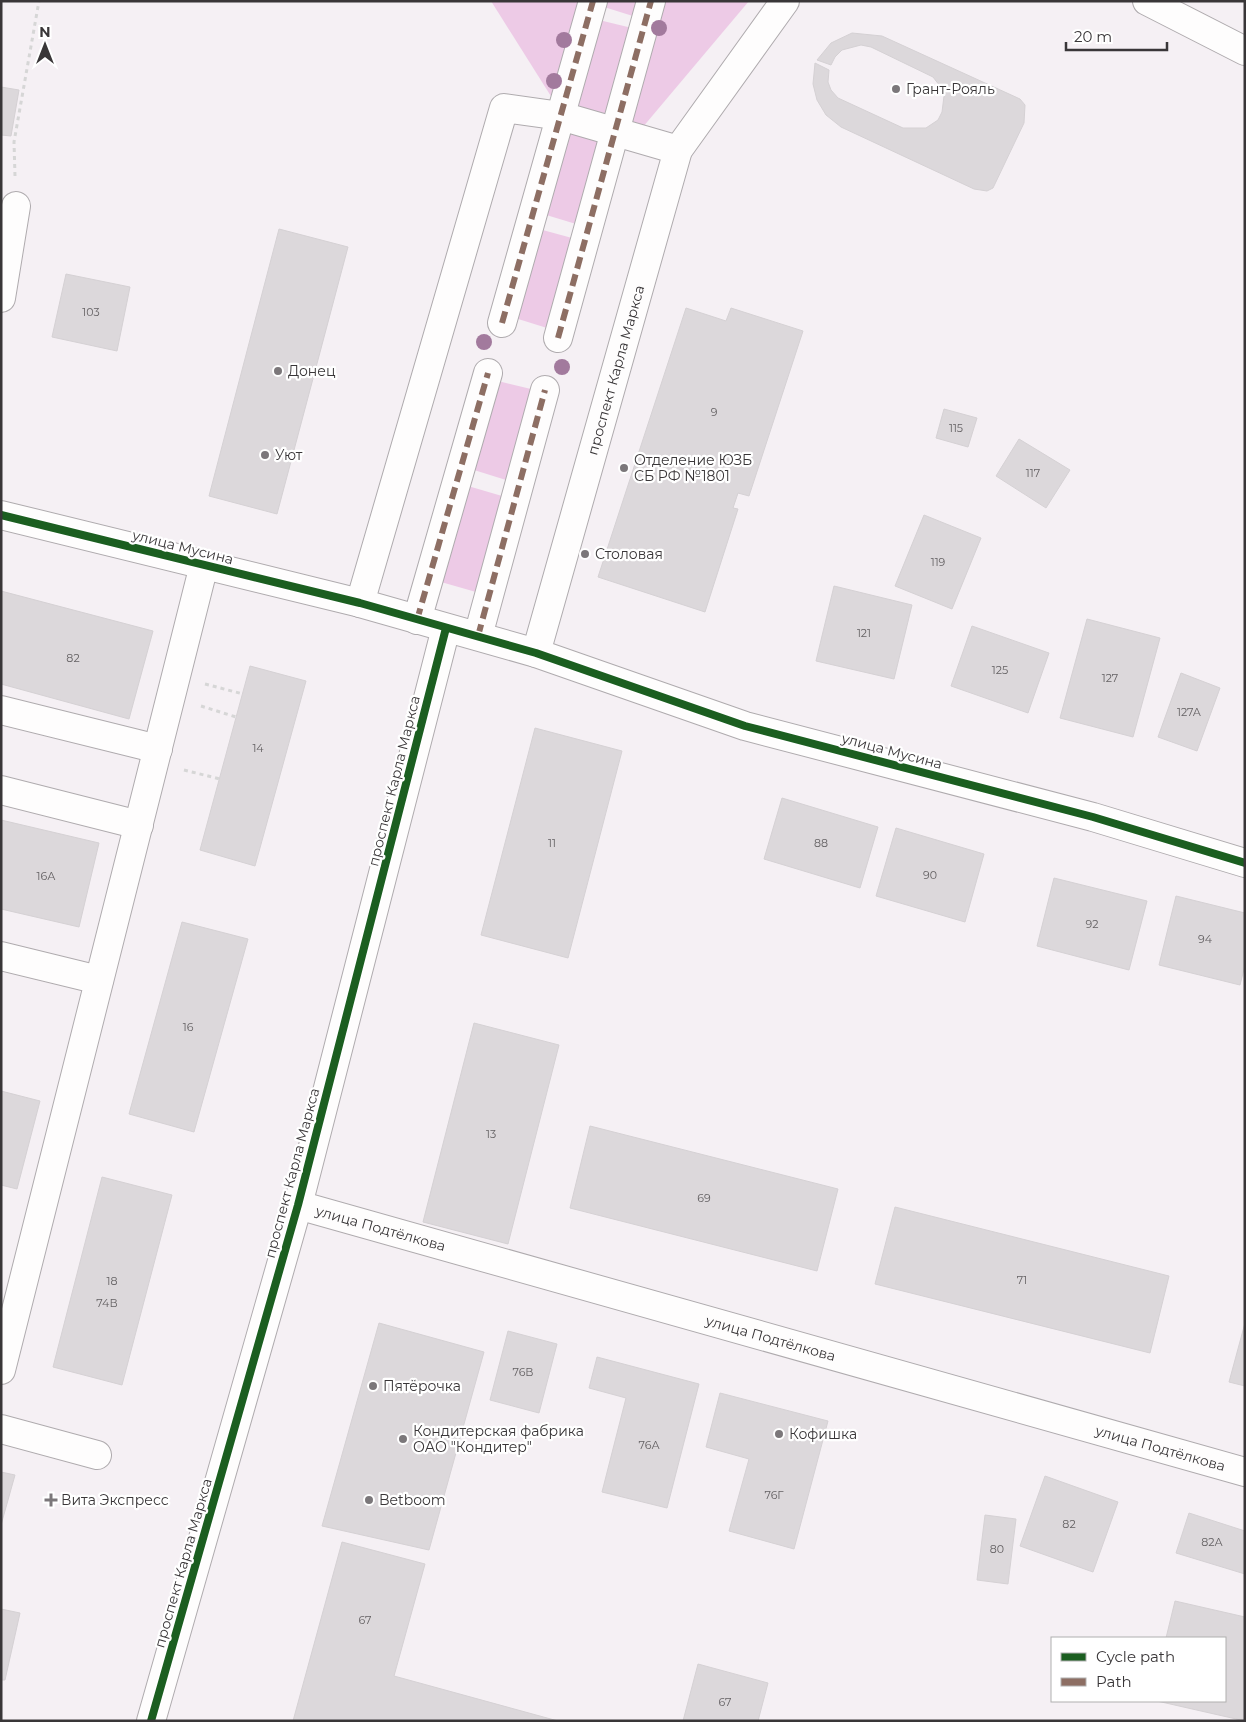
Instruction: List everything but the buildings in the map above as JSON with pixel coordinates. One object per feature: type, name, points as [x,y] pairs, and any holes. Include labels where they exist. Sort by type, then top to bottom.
[{"type":"street","points":[[502,323],[593,1]]},
{"type":"street","points":[[558,338],[651,1]]},
{"type":"street","name":"проспект Карла Маркса","points":[[536,653],[678,150],[785,1]]},
{"type":"street","points":[[1147,1],[1245,51]]},
{"type":"street","points":[[360,603],[504,108],[561,116],[678,150]]},
{"type":"street","points":[[1,298],[16,206]]},
{"type":"street","points":[[417,620],[488,373]]},
{"type":"street","points":[[478,636],[545,390]]},
{"type":"street","name":"улица Мусина","points":[[1,515],[360,603],[478,636],[536,653],[745,726],[1093,817],[1245,863]]},
{"type":"street","points":[[1,1370],[204,565]]},
{"type":"street","name":"проспект Карла Маркса","points":[[151,1721],[298,1206],[446,628]]},
{"type":"street","points":[[1,710],[158,749]]},
{"type":"street","points":[[1,790],[139,825]]},
{"type":"street","points":[[1,956],[99,980]]},
{"type":"street","name":"улица Подтёлкова","points":[[298,1206],[1245,1472]]},
{"type":"street","points":[[1,1429],[97,1455]]},
{"type":"path","points":[[16,206],[14,142],[39,1]]},
{"type":"path","points":[[173,687],[243,694]]},
{"type":"path","points":[[173,687],[236,716]]},
{"type":"shaded area","points":[[491,1],[587,1],[559,109]]},
{"type":"shaded area","points":[[605,1],[640,1],[636,17],[604,7]]},
{"type":"shaded area","points":[[656,1],[749,1],[637,134],[620,128]]},
{"type":"shaded area","points":[[599,20],[632,28],[607,119],[575,109]]},
{"type":"shaded area","points":[[568,125],[601,134],[576,224],[543,214]]},
{"type":"shaded area","points":[[539,229],[572,238],[547,328],[515,318]]},
{"type":"shaded area","points":[[498,381],[531,389],[506,480],[474,470]]},
{"type":"shaded area","points":[[468,486],[502,496],[476,592],[441,582]]},
{"type":"marked path","points":[[502,323],[593,1]]},
{"type":"marked path","points":[[558,338],[651,1]]},
{"type":"marked path","points":[[417,620],[488,373]]},
{"type":"marked path","points":[[478,636],[545,390]]},
{"type":"cycle path","points":[[1,515],[360,603],[536,653],[745,726],[1093,817],[1245,863]]},
{"type":"cycle path","points":[[151,1721],[298,1205],[446,628]]},
{"type":"place","name":"Грант-Рояль","points":[[896,89]]},
{"type":"place","name":"Донец","points":[[278,371]]},
{"type":"place","name":"Уют","points":[[265,455]]},
{"type":"place","name":"Отделение ЮЗБ СБ РФ №1801","points":[[624,468]]},
{"type":"place","name":"Столовая","points":[[585,554]]},
{"type":"place","name":"Пятёрочка","points":[[373,1386]]},
{"type":"place","name":"Кофишка","points":[[779,1434]]},
{"type":"place","name":"Кондитерская фабрика ОАО \"Кондитер\"","points":[[403,1439]]},
{"type":"place","name":"Вита Экспресс","points":[[51,1500]]},
{"type":"place","name":"Betboom","points":[[369,1500]]}]
